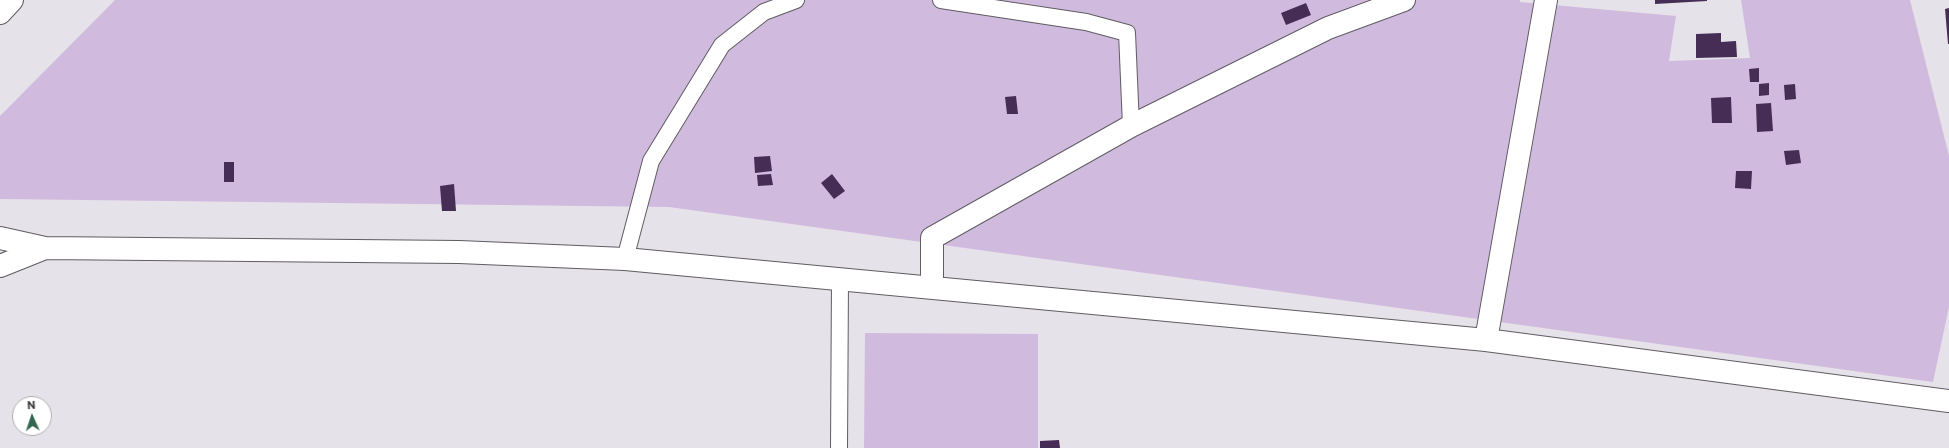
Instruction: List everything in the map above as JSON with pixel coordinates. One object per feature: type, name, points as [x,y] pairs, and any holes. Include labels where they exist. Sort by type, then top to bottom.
[{"type":"street","points":[[0,13],[12,0]]},
{"type":"street","points":[[932,288],[932,238],[1131,126],[1328,28],[1404,0]]},
{"type":"street","points":[[1486,340],[1546,0]]},
{"type":"street","points":[[0,238],[45,248],[458,252],[625,259],[1486,340],[1949,401]]},
{"type":"street","points":[[0,266],[45,248]]},
{"type":"lane","points":[[625,259],[651,161],[722,45],[764,12],[796,0]]},
{"type":"lane","points":[[941,0],[1086,22],[1127,33],[1131,126]]},
{"type":"lane","points":[[839,448],[840,279]]},
{"type":"shaded area","points":[[115,0],[1520,0],[1520,2],[1676,16],[1669,61],[1750,58],[1741,0],[1910,0],[1949,156],[1949,307],[1933,382],[669,207],[0,199],[0,116]]},
{"type":"shaded area","points":[[865,333],[1038,334],[1038,448],[864,448]]},
{"type":"building","points":[[1655,0],[1707,0],[1707,1],[1655,4]]},
{"type":"building","points":[[1306,3],[1311,15],[1286,25],[1281,13]]},
{"type":"building","points":[[1949,8],[1949,44],[1948,44],[1945,9]]},
{"type":"building","points":[[1721,33],[1721,42],[1736,41],[1737,57],[1696,58],[1696,34]]},
{"type":"building","points":[[1759,68],[1759,82],[1750,82],[1749,69]]},
{"type":"building","points":[[1769,83],[1769,95],[1759,96],[1759,84]]},
{"type":"building","points":[[1795,84],[1796,99],[1785,100],[1784,85]]},
{"type":"building","points":[[1016,96],[1018,114],[1007,114],[1005,97]]},
{"type":"building","points":[[1731,97],[1732,123],[1712,123],[1711,98]]},
{"type":"building","points":[[1771,103],[1773,131],[1757,132],[1756,104]]},
{"type":"building","points":[[1799,150],[1801,163],[1786,165],[1784,151]]},
{"type":"building","points":[[770,156],[772,171],[755,173],[754,157]]},
{"type":"building","points":[[224,162],[234,162],[234,182],[224,182]]},
{"type":"building","points":[[1736,171],[1752,171],[1751,189],[1735,188]]},
{"type":"building","points":[[771,174],[773,185],[758,186],[757,175]]},
{"type":"building","points":[[832,174],[845,191],[834,199],[821,183]]},
{"type":"building","points":[[454,184],[456,211],[442,211],[440,186]]},
{"type":"building","points":[[1059,440],[1060,448],[1040,448],[1040,441]]}]
